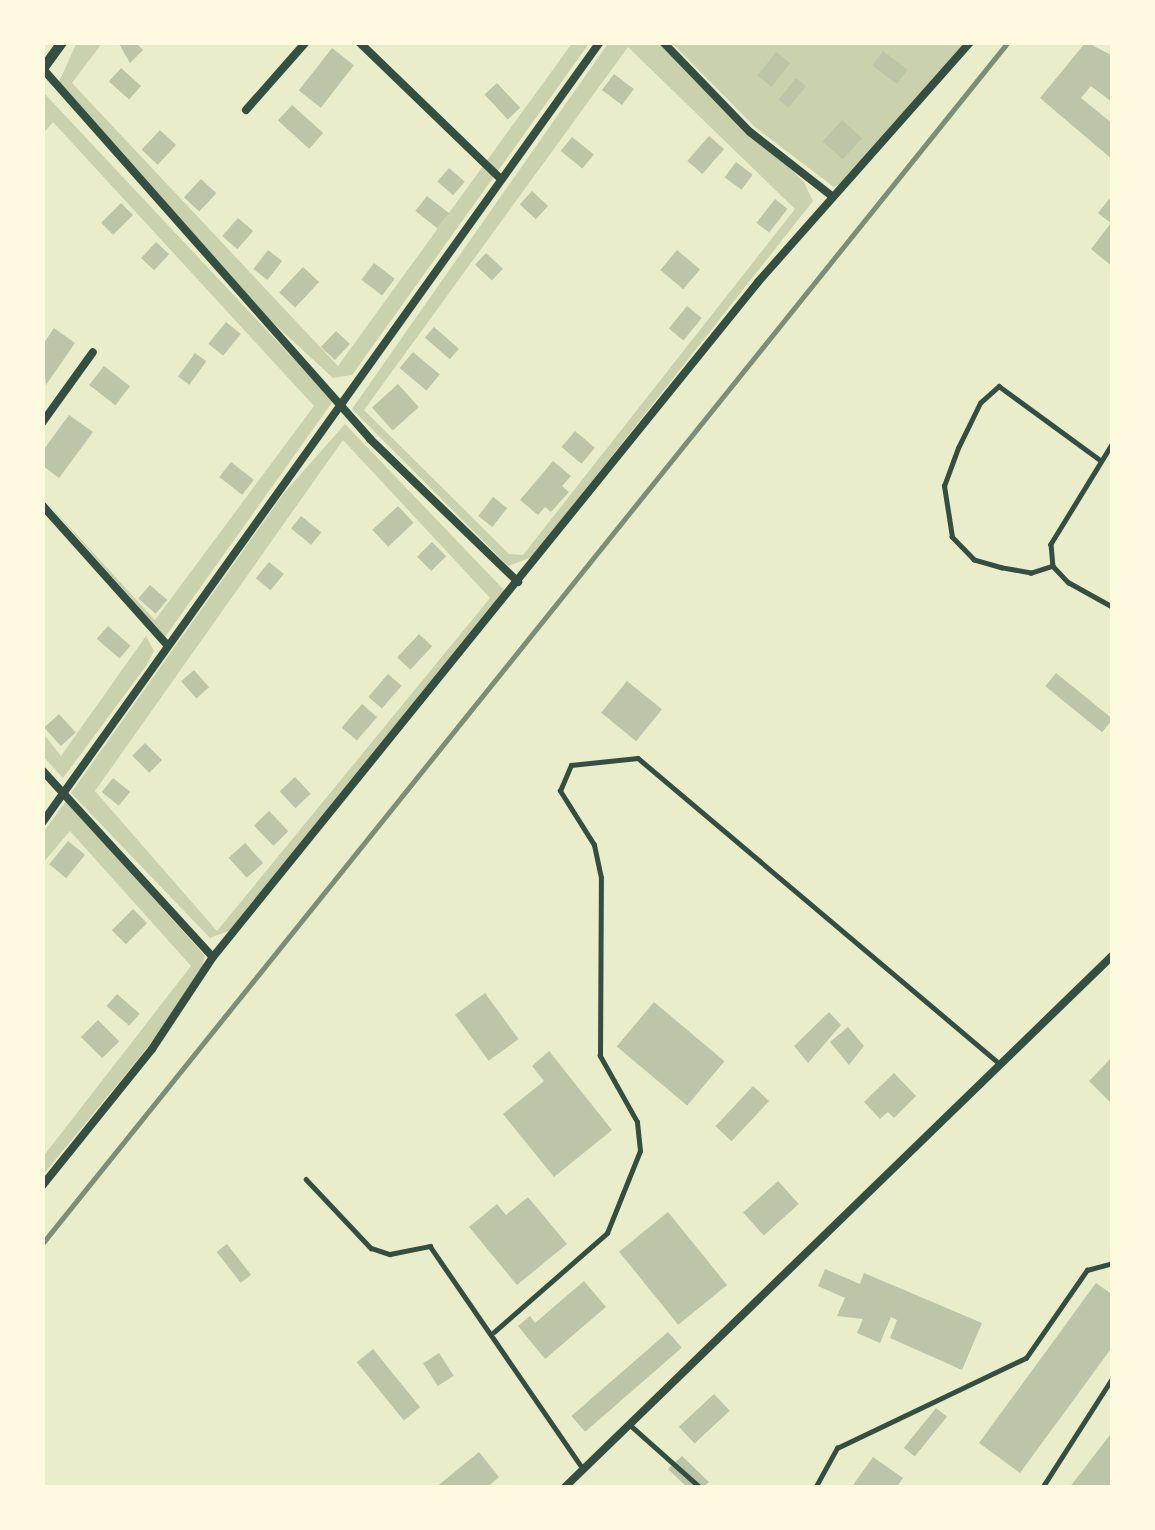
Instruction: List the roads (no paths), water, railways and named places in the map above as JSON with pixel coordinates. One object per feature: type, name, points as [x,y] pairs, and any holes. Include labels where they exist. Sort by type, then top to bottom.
[{"type":"street","points":[[62,42],[42,69],[278,339],[344,402],[370,439],[493,566],[518,582]]},
{"type":"street","points":[[246,110],[306,42]]},
{"type":"street","points":[[359,42],[501,179]]},
{"type":"street","points":[[42,823],[600,42]]},
{"type":"street","points":[[663,42],[750,132],[832,196]]},
{"type":"street","points":[[42,1186],[152,1049],[212,957],[832,196],[858,176],[970,42]]},
{"type":"street","points":[[42,423],[93,352]]},
{"type":"street","points":[[42,506],[167,645]]},
{"type":"street","points":[[42,770],[212,957]]},
{"type":"street","points":[[563,1488],[1113,956]]},
{"type":"lane","points":[[1053,566],[1031,573],[974,560],[952,537],[944,486],[958,448],[980,403],[999,386],[1100,460]]},
{"type":"lane","points":[[1053,566],[1052,544],[1113,443]]},
{"type":"lane","points":[[1053,566],[1113,607]]},
{"type":"lane","points":[[494,1332],[607,1233],[640,1151],[637,1122],[600,1056],[601,878],[594,845],[560,790],[571,765],[638,758],[999,1063]]},
{"type":"lane","points":[[306,1179],[371,1248],[390,1254],[430,1246],[494,1332],[583,1469]]},
{"type":"lane","points":[[815,1488],[836,1448],[1026,1358],[1087,1270],[1113,1263]]},
{"type":"lane","points":[[1042,1488],[1113,1377]]},
{"type":"lane","points":[[629,1424],[700,1488]]},
{"type":"railway","points":[[42,1244],[1008,42]]}]
